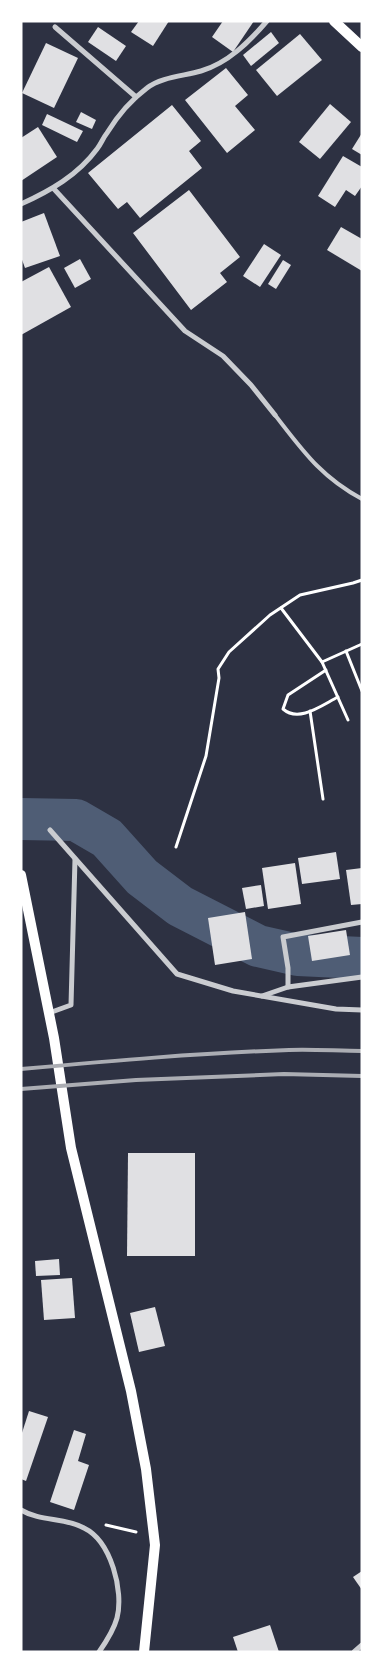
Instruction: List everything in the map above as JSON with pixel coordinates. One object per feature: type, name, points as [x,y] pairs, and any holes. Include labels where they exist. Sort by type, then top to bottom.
[{"type":"main road","points":[[334,21],[362,47]]},
{"type":"main road","points":[[21,875],[54,1038],[71,1148],[131,1391],[146,1469],[155,1544],[144,1652]]},
{"type":"street","points":[[21,204],[54,189],[77,171],[97,149],[123,110],[149,86],[204,71],[224,60],[251,39],[267,21]]},
{"type":"street","points":[[55,27],[136,97]]},
{"type":"street","points":[[54,189],[185,331],[223,356],[251,385],[275,415]]},
{"type":"street","points":[[50,830],[177,974],[233,991],[336,1009],[362,1010]]},
{"type":"street","points":[[49,1013],[71,1005],[75,859]]},
{"type":"street","points":[[288,987],[288,968],[283,937],[362,922]]},
{"type":"street","points":[[261,996],[288,987],[362,977]]},
{"type":"street","points":[[21,1510],[39,1518],[68,1522],[86,1528],[105,1549],[113,1566],[120,1603],[117,1619],[99,1652]]},
{"type":"street","points":[[354,1652],[362,1645]]},
{"type":"lane","points":[[275,415],[327,477],[362,499]]},
{"type":"path","points":[[176,848],[206,756],[219,678],[218,669],[228,652],[270,615],[300,595],[353,584],[362,580]]},
{"type":"path","points":[[281,608],[322,662],[348,720]]},
{"type":"path","points":[[322,662],[362,644]]},
{"type":"path","points":[[346,651],[362,691]]},
{"type":"path","points":[[326,670],[288,694],[283,709],[288,714],[300,714],[338,697]]},
{"type":"path","points":[[310,711],[323,799]]},
{"type":"path","points":[[86,1528],[101,1524],[154,1536]]},
{"type":"building","points":[[139,21],[169,21],[153,46],[131,32]]},
{"type":"building","points":[[223,21],[254,21],[233,52],[212,37]]},
{"type":"building","points":[[98,27],[126,46],[116,61],[88,42]]},
{"type":"building","points":[[271,32],[279,43],[251,66],[243,55]]},
{"type":"building","points":[[300,34],[322,60],[277,96],[256,70]]},
{"type":"building","points":[[46,43],[78,58],[54,108],[22,93]]},
{"type":"building","points":[[226,68],[248,95],[235,106],[255,130],[227,153],[185,100]]},
{"type":"building","points":[[330,104],[351,122],[320,159],[299,142]]},
{"type":"building","points":[[172,105],[201,141],[189,151],[202,168],[140,218],[127,202],[118,209],[88,173]]},
{"type":"building","points":[[81,112],[96,120],[92,129],[76,122]]},
{"type":"building","points":[[47,114],[83,131],[77,142],[42,125]]},
{"type":"building","points":[[38,127],[57,157],[21,181],[21,138]]},
{"type":"building","points":[[362,133],[362,155],[352,149]]},
{"type":"building","points":[[343,156],[362,167],[362,186],[355,196],[346,190],[335,207],[318,196]]},
{"type":"building","points":[[189,190],[240,257],[220,273],[227,282],[191,310],[133,233]]},
{"type":"building","points":[[44,213],[60,256],[25,268],[21,257],[21,222]]},
{"type":"building","points":[[341,227],[362,239],[362,271],[327,250]]},
{"type":"building","points":[[264,244],[281,255],[260,287],[243,276]]},
{"type":"building","points":[[80,259],[91,279],[75,288],[64,268]]},
{"type":"building","points":[[283,260],[291,265],[276,289],[268,284]]},
{"type":"building","points":[[49,267],[71,307],[21,335],[21,282]]},
{"type":"building","points":[[336,852],[340,879],[302,884],[298,858]]},
{"type":"building","points":[[295,863],[301,904],[268,909],[262,868]]},
{"type":"building","points":[[362,868],[362,904],[351,905],[346,870]]},
{"type":"building","points":[[261,885],[264,906],[246,909],[242,888]]},
{"type":"building","points":[[245,912],[252,959],[215,965],[208,918]]},
{"type":"building","points":[[346,930],[350,955],[312,961],[308,936]]},
{"type":"building","points":[[128,1153],[195,1153],[195,1256],[127,1256]]},
{"type":"building","points":[[59,1259],[60,1275],[36,1276],[35,1261]]},
{"type":"building","points":[[72,1278],[75,1318],[44,1320],[41,1280]]},
{"type":"building","points":[[155,1307],[165,1346],[139,1352],[130,1313]]},
{"type":"building","points":[[29,1411],[48,1417],[26,1481],[21,1479],[21,1436]]},
{"type":"building","points":[[74,1430],[86,1434],[78,1461],[89,1465],[74,1510],[50,1502]]},
{"type":"building","points":[[362,1571],[362,1590],[353,1577]]},
{"type":"building","points":[[270,1625],[279,1652],[238,1652],[233,1637]]},
{"type":"waterway","points":[[21,819],[76,820],[107,838],[142,877],[180,906],[258,946],[298,955],[362,958]]},
{"type":"railway","points":[[21,1069],[222,1053],[298,1050],[362,1051]]},
{"type":"railway","points":[[21,1089],[136,1080],[284,1074],[362,1076]]}]
